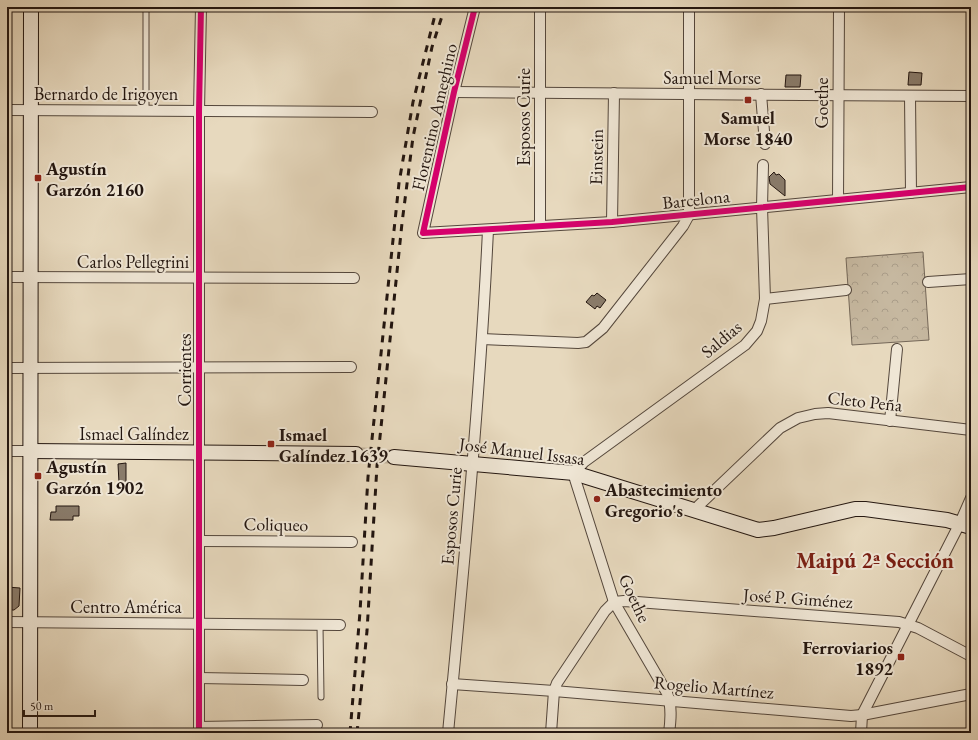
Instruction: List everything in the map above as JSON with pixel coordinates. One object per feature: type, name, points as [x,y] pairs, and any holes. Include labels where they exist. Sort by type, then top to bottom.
[{"type":"main road","points":[[30,733],[31,7]]},
{"type":"main road","name":"Ismael Galíndez","points":[[30,451],[356,454]]},
{"type":"main road","name":"José Manuel Issasa","points":[[394,457],[574,473],[695,509],[758,530],[774,528],[855,509],[947,520],[966,525]]},
{"type":"street","name":"Corrientes","points":[[199,730],[199,111],[201,7]]},
{"type":"street","name":"Florentino Ameghino","points":[[423,233],[454,92],[475,7]]},
{"type":"street","name":"Esposos Curie","points":[[540,7],[540,226]]},
{"type":"street","points":[[482,339],[568,344],[586,342],[603,328],[683,226],[689,214],[689,7]]},
{"type":"street","name":"Goethe","points":[[838,200],[839,7]]},
{"type":"street","name":"Samuel Morse","points":[[454,92],[971,96]]},
{"type":"street","name":"Einstein","points":[[612,222],[614,93]]},
{"type":"street","points":[[761,94],[765,144]]},
{"type":"street","points":[[910,96],[911,193]]},
{"type":"street","name":"Bernardo de Irigoyen","points":[[7,110],[372,112]]},
{"type":"street","name":"Saldias","points":[[574,473],[584,462],[745,345],[756,331],[761,321],[765,299],[762,207],[763,165]]},
{"type":"street","name":"Barcelona","points":[[423,233],[612,222],[971,187]]},
{"type":"street","name":"Esposos Curie","points":[[448,733],[473,464],[488,230]]},
{"type":"street","name":"Carlos Pellegrini","points":[[7,277],[354,278]]},
{"type":"street","points":[[928,282],[971,278]]},
{"type":"street","points":[[765,299],[846,290]]},
{"type":"street","points":[[890,421],[896,349]]},
{"type":"street","points":[[7,368],[351,367]]},
{"type":"street","name":"Cleto Peña","points":[[695,509],[780,428],[798,418],[828,413],[971,430]]},
{"type":"street","name":"Ismael Galíndez","points":[[7,451],[30,451]]},
{"type":"street","name":"Goethe","points":[[574,473],[614,602],[667,693],[670,701],[671,711],[669,733]]},
{"type":"street","points":[[861,733],[862,716],[910,624],[966,525],[971,498]]},
{"type":"street","name":"Coliqueo","points":[[199,541],[352,542]]},
{"type":"street","name":"José P. Giménez","points":[[614,602],[624,601],[899,622],[910,624],[971,656]]},
{"type":"street","points":[[551,733],[554,691],[605,611],[614,602]]},
{"type":"street","name":"Centro América","points":[[7,622],[340,625]]},
{"type":"street","points":[[199,678],[303,680]]},
{"type":"street","name":"Rogelio Martínez","points":[[452,684],[851,716],[862,716],[971,694]]},
{"type":"street","points":[[199,730],[317,726]]},
{"type":"lane","points":[[146,7],[146,111]]},
{"type":"lane","points":[[320,625],[321,697]]},
{"type":"green space","points":[[923,252],[929,340],[852,345],[846,258]]},
{"type":"building","points":[[909,72],[922,73],[921,85],[908,85]]},
{"type":"building","points":[[786,75],[801,75],[800,87],[785,87]]},
{"type":"building","points":[[774,172],[776,175],[779,174],[785,180],[785,196],[770,184],[769,177]]},
{"type":"building","points":[[597,293],[606,300],[600,308],[597,306],[595,309],[586,302],[592,295],[594,296]]},
{"type":"building","points":[[126,463],[126,483],[119,483],[118,464]]},
{"type":"building","points":[[56,506],[79,506],[79,516],[73,516],[73,520],[50,520],[51,512],[56,512]]},
{"type":"building","points":[[7,587],[20,588],[19,606],[14,610],[7,610]]},
{"type":"tunnel","points":[[356,454],[394,457]]},
{"type":"railway","points":[[350,733],[360,612],[368,477],[399,183],[413,102],[437,7]]},
{"type":"railway","points":[[357,733],[367,631],[377,466],[402,223],[413,137],[432,47],[445,7]]},
{"type":"cycle path","points":[[199,733],[199,111],[201,7]]},
{"type":"cycle path","points":[[475,7],[454,92],[423,233],[612,222],[971,187]]},
{"type":"place","name":"Samuel Morse 1840","points":[[748,100]]},
{"type":"place","name":"Agustín Garzón 2160","points":[[38,178]]},
{"type":"place","name":"Ismael Galíndez 1639","points":[[271,444]]},
{"type":"place","name":"Agustín Garzón 1902","points":[[38,476]]},
{"type":"place","name":"Abastecimiento Gregorio's","points":[[597,499]]},
{"type":"place","name":"Ferroviarios 1892","points":[[901,657]]},
{"type":"district","name":"Maipú 2ª Sección","points":[[875,560]]}]
